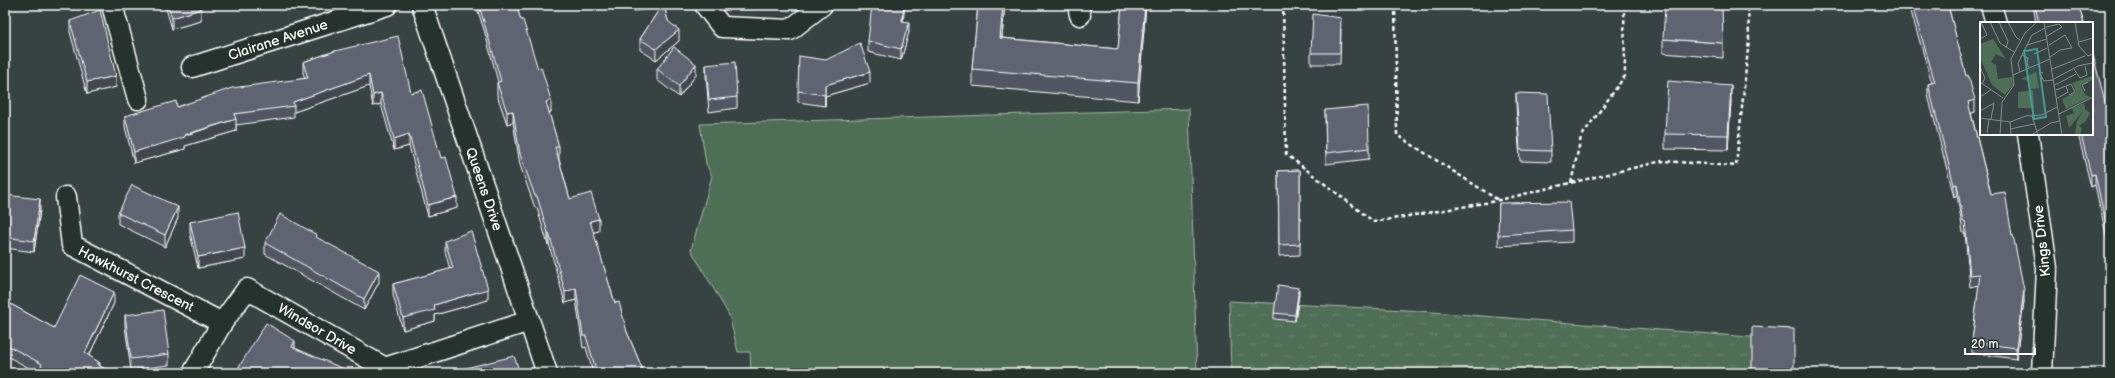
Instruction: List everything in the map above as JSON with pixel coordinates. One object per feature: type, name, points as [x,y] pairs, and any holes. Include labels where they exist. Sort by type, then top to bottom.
[{"type":"street","points":[[112,5],[138,99]]},
{"type":"street","name":"Clairane Avenue","points":[[192,68],[387,5]]},
{"type":"street","name":"Queens Drive","points":[[422,5],[547,373]]},
{"type":"street","points":[[705,5],[722,27],[790,30],[822,5]]},
{"type":"street","points":[[1991,5],[1996,22]]},
{"type":"street","name":"Kings Drive","points":[[2028,135],[2047,268],[2043,372]]},
{"type":"street","name":"Hawkhurst Crescent","points":[[66,197],[72,245],[222,323]]},
{"type":"street","name":"Windsor Drive","points":[[193,373],[222,323],[246,289],[385,368],[529,321]]},
{"type":"path","points":[[1283,5],[1286,154],[1374,222],[1498,201],[1662,161],[1736,166],[1749,39],[1748,5]]},
{"type":"path","points":[[1395,5],[1398,135],[1498,201]]},
{"type":"path","points":[[1571,183],[1581,137],[1625,76],[1624,5]]},
{"type":"green space","points":[[1189,109],[1197,373],[751,373],[750,352],[738,352],[729,315],[691,250],[712,176],[706,164],[700,124]]},
{"type":"green space","points":[[1229,301],[1406,310],[1775,339],[1772,373],[1231,373]]},
{"type":"building","points":[[168,5],[200,5],[201,9],[172,18]]},
{"type":"building","points":[[479,5],[516,5],[521,20],[523,20],[538,69],[541,67],[551,100],[546,102],[559,147],[555,147],[570,199],[591,193],[599,219],[590,221],[615,303],[619,302],[627,332],[644,373],[597,373],[586,336],[583,336],[576,288],[565,292],[537,196],[535,196],[520,154],[513,111],[507,112],[497,83],[501,81]]},
{"type":"building","points":[[662,5],[664,5],[668,21],[679,30],[656,49],[640,39]]},
{"type":"building","points":[[872,5],[904,5],[902,21],[909,22],[901,49],[868,41]]},
{"type":"building","points":[[978,5],[1003,5],[1000,38],[1118,49],[1122,5],[1145,5],[1138,83],[972,69]]},
{"type":"building","points":[[1665,5],[1722,5],[1723,43],[1663,39]]},
{"type":"building","points":[[1912,5],[1948,5],[1966,76],[1968,75],[1975,100],[1968,102],[1991,194],[2005,192],[2012,236],[2013,235],[2024,290],[2016,348],[1972,342],[1980,274],[1970,275],[1965,221],[1963,222],[1957,184],[1954,185],[1928,84],[1935,82]]},
{"type":"building","points":[[2035,5],[2078,5],[2084,22],[2039,22]]},
{"type":"building","points":[[100,10],[116,76],[87,82],[70,21]]},
{"type":"building","points":[[1313,14],[1341,18],[1340,53],[1311,53]]},
{"type":"building","points":[[398,36],[411,93],[422,90],[441,158],[446,157],[457,197],[428,205],[409,134],[394,139],[381,93],[373,95],[369,75],[293,102],[294,106],[234,114],[236,119],[184,135],[185,137],[134,152],[125,116],[176,101],[177,107],[232,88],[308,78],[303,62],[335,51]]},
{"type":"building","points":[[860,43],[870,72],[825,85],[825,95],[798,91],[799,56],[826,60]]},
{"type":"building","points":[[674,47],[696,64],[679,86],[657,69]]},
{"type":"building","points":[[2093,55],[2110,121],[2110,242],[2095,174],[2091,175],[2081,135],[2093,135]]},
{"type":"building","points":[[735,62],[737,97],[709,100],[706,65]]},
{"type":"building","points":[[1668,81],[1731,86],[1728,135],[1665,134]]},
{"type":"building","points":[[1516,93],[1548,94],[1551,151],[1520,150]]},
{"type":"building","points":[[1368,106],[1369,148],[1326,153],[1325,110]]},
{"type":"building","points":[[1300,170],[1300,244],[1279,245],[1278,171]]},
{"type":"building","points":[[132,185],[178,207],[165,235],[118,213]]},
{"type":"building","points":[[5,195],[40,199],[34,241],[5,237]]},
{"type":"building","points":[[1569,202],[1572,230],[1498,235],[1499,203]]},
{"type":"building","points":[[238,212],[245,248],[198,257],[190,222]]},
{"type":"building","points":[[280,214],[317,235],[316,237],[379,271],[364,299],[265,243]]},
{"type":"building","points":[[471,231],[488,289],[434,305],[435,310],[403,318],[393,284],[453,268],[445,241]]},
{"type":"building","points":[[2107,272],[2110,272],[2110,311],[2109,311]]},
{"type":"building","points":[[80,275],[114,292],[85,353],[100,363],[97,364],[111,373],[42,373],[39,371],[42,364],[5,344],[5,301],[54,328]]},
{"type":"building","points":[[1278,285],[1299,288],[1295,315],[1274,313]]},
{"type":"building","points":[[163,310],[169,354],[131,359],[125,315]]},
{"type":"building","points":[[266,323],[295,341],[292,347],[344,369],[342,373],[284,373],[279,370],[275,373],[268,370],[266,373],[229,373],[232,368],[237,370]]},
{"type":"building","points":[[1752,327],[1794,329],[1794,373],[1752,373]]},
{"type":"building","points":[[514,356],[520,373],[451,373],[458,370]]}]
